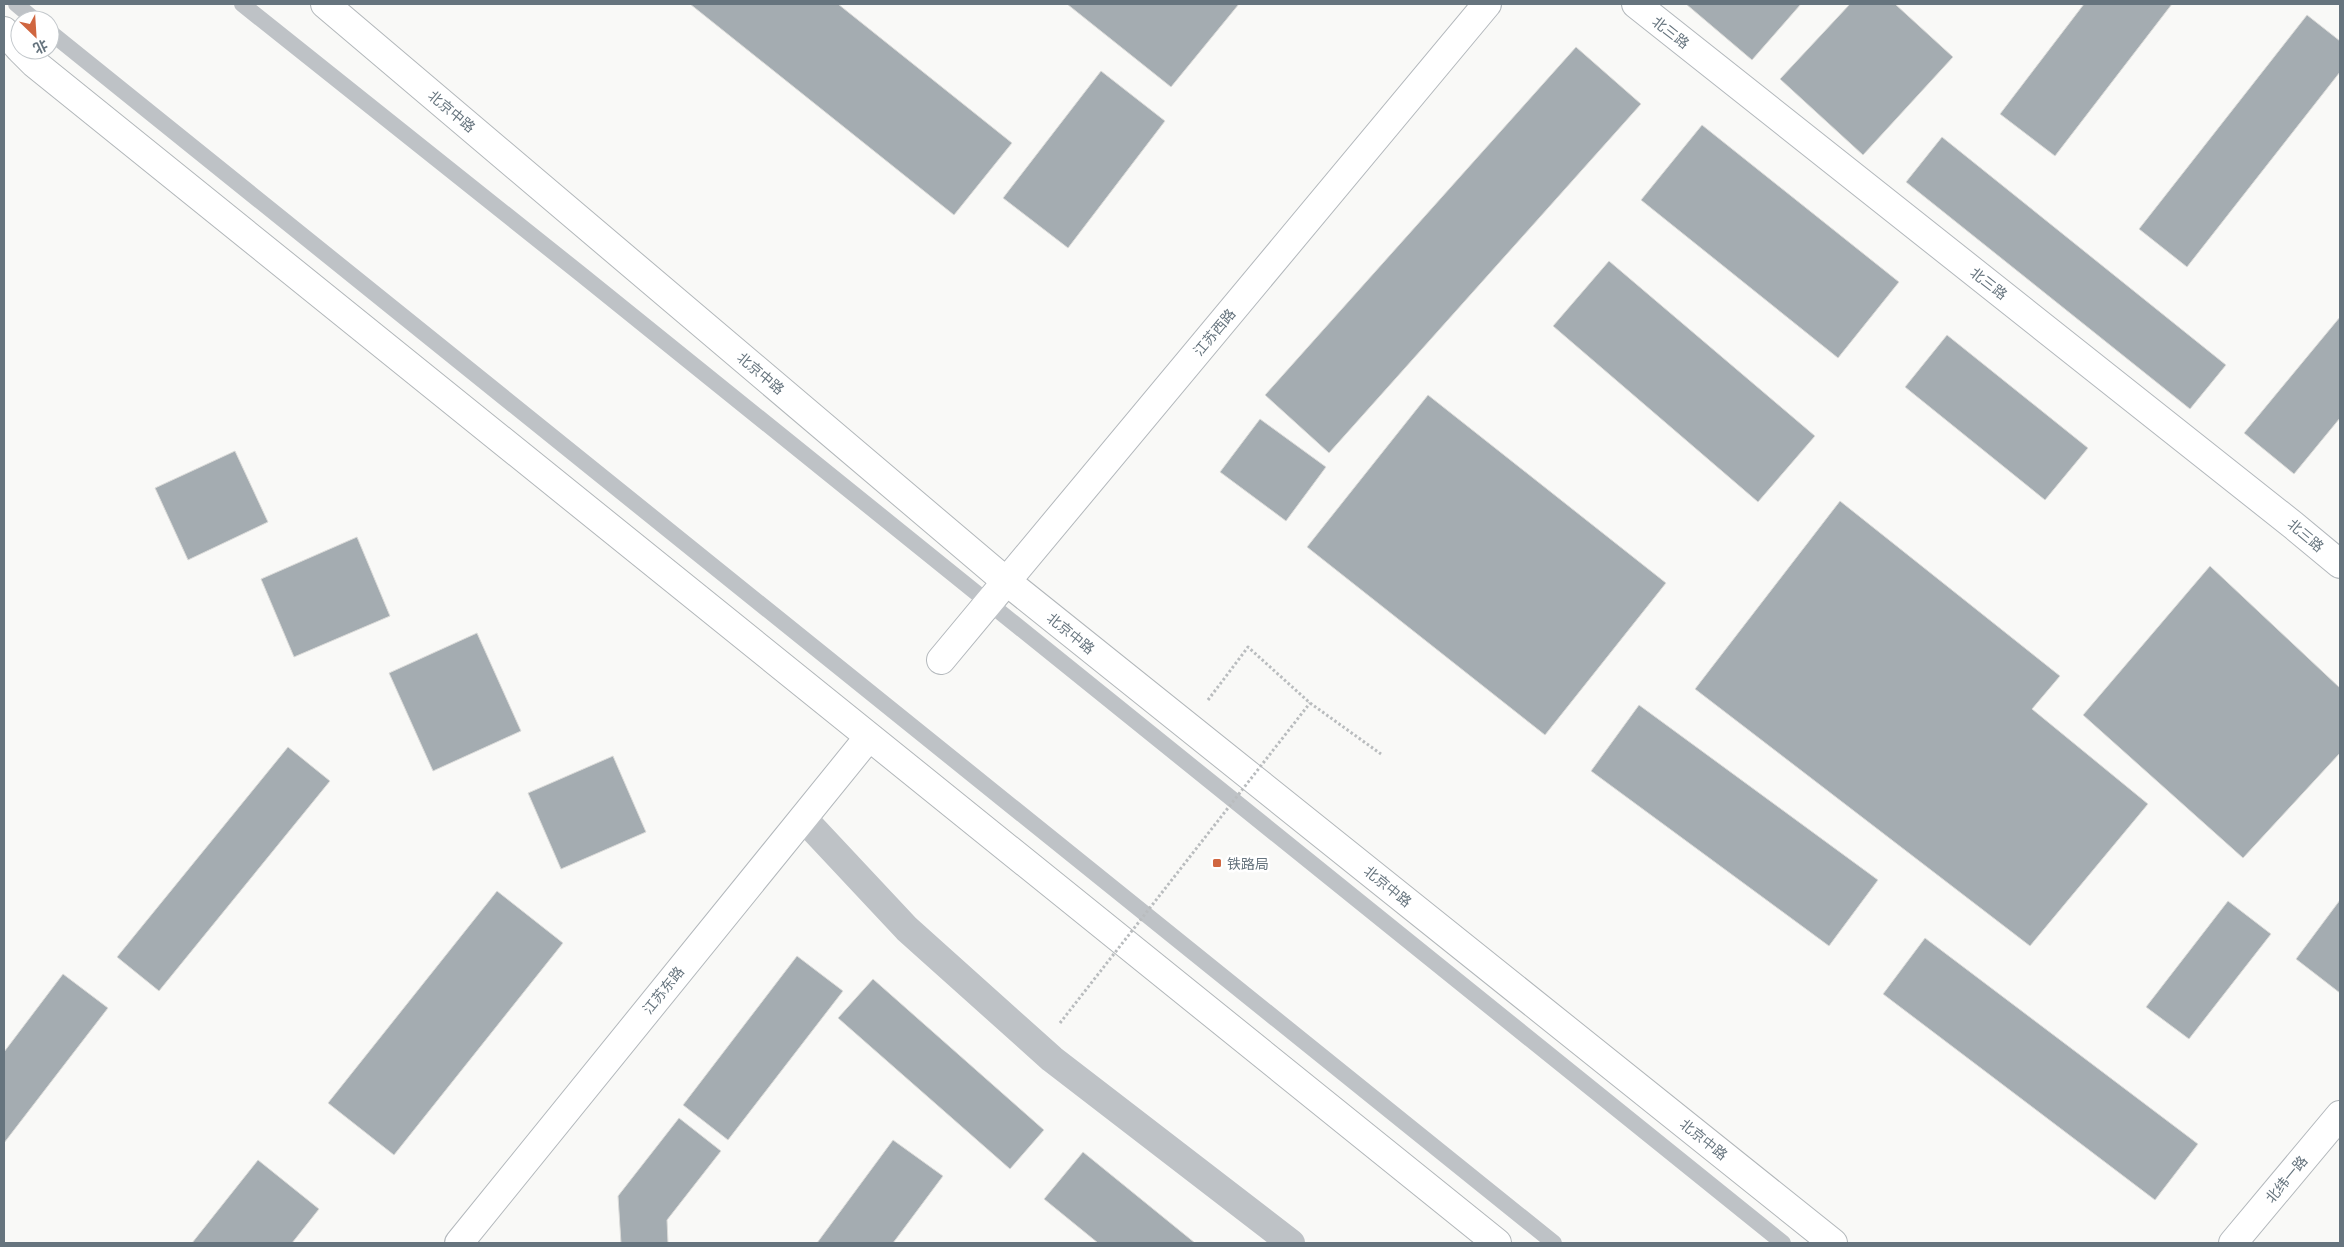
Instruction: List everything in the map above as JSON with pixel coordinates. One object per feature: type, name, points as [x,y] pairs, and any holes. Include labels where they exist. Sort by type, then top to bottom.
[{"type":"main road","name":"北京中路","points":[[325,4],[1006,581],[1834,1243]]},
{"type":"main road","name":"江苏西路","points":[[940,660],[1487,4]]},
{"type":"main road","name":"北三路","points":[[1636,4],[2270,506],[2340,564]]},
{"type":"main road","points":[[31,60],[868,738],[1497,1243]]},
{"type":"main road","name":"江苏东路","points":[[459,1243],[868,738]]},
{"type":"main road","name":"北纬一路","points":[[2232,1243],[2340,1115]]},
{"type":"street","points":[[803,818],[906,929],[1052,1059],[1291,1243]]},
{"type":"lane","points":[[242,4],[1783,1243]]},
{"type":"lane","points":[[60,40],[1554,1243]]},
{"type":"path","points":[[1188,726],[1248,647],[1310,703],[1382,754]]},
{"type":"path","points":[[1060,1023],[1310,703]]},
{"type":"building","points":[[690,4],[838,4],[1012,143],[954,215]]},
{"type":"building","points":[[1067,4],[1239,4],[1171,87]]},
{"type":"building","points":[[1686,4],[1801,4],[1752,60]]},
{"type":"building","points":[[1850,4],[1895,4],[1953,57],[1863,155],[1780,79]]},
{"type":"building","points":[[2084,4],[2172,4],[2055,156],[2000,114]]},
{"type":"building","points":[[2307,15],[2340,41],[2340,72],[2187,267],[2139,229]]},
{"type":"building","points":[[1576,47],[1641,104],[1329,453],[1265,395]]},
{"type":"building","points":[[1101,71],[1165,121],[1068,248],[1003,198]]},
{"type":"building","points":[[1702,125],[1899,282],[1838,358],[1641,200]]},
{"type":"building","points":[[1942,137],[2226,365],[2190,409],[1906,182]]},
{"type":"building","points":[[1609,261],[1815,436],[1758,502],[1553,326]]},
{"type":"building","points":[[2340,317],[2340,418],[2294,474],[2244,433]]},
{"type":"building","points":[[1947,335],[2088,448],[2045,500],[1905,387]]},
{"type":"building","points":[[1428,395],[1666,583],[1545,735],[1307,547]]},
{"type":"building","points":[[1260,419],[1326,467],[1286,521],[1220,472]]},
{"type":"building","points":[[235,451],[268,522],[188,560],[155,488]]},
{"type":"building","points":[[1840,501],[2060,676],[2032,709],[2148,804],[2030,946],[1695,689]]},
{"type":"building","points":[[357,537],[390,616],[294,657],[261,579]]},
{"type":"building","points":[[2210,566],[2340,688],[2340,753],[2243,858],[2083,715]]},
{"type":"building","points":[[477,633],[521,731],[433,771],[389,673]]},
{"type":"building","points":[[1639,705],[1878,880],[1829,946],[1591,771]]},
{"type":"building","points":[[288,747],[330,781],[159,991],[117,957]]},
{"type":"building","points":[[613,756],[646,832],[561,869],[528,793]]},
{"type":"building","points":[[497,891],[563,943],[394,1155],[328,1103]]},
{"type":"building","points":[[2340,900],[2340,993],[2296,959]]},
{"type":"building","points":[[2228,901],[2271,934],[2189,1039],[2146,1007]]},
{"type":"building","points":[[1925,938],[2198,1144],[2155,1200],[1883,994]]},
{"type":"building","points":[[797,956],[843,991],[728,1140],[683,1105]]},
{"type":"building","points":[[63,974],[108,1008],[4,1143],[4,1052]]},
{"type":"building","points":[[873,979],[1044,1130],[1010,1169],[838,1018]]},
{"type":"building","points":[[679,1118],[721,1151],[667,1220],[668,1243],[621,1243],[618,1196]]},
{"type":"building","points":[[893,1140],[943,1176],[893,1243],[817,1243]]},
{"type":"building","points":[[1083,1152],[1195,1243],[1098,1243],[1044,1199]]},
{"type":"building","points":[[258,1160],[319,1209],[292,1243],[192,1243]]},
{"type":"place","name":"铁路局","points":[[1217,863]]}]
